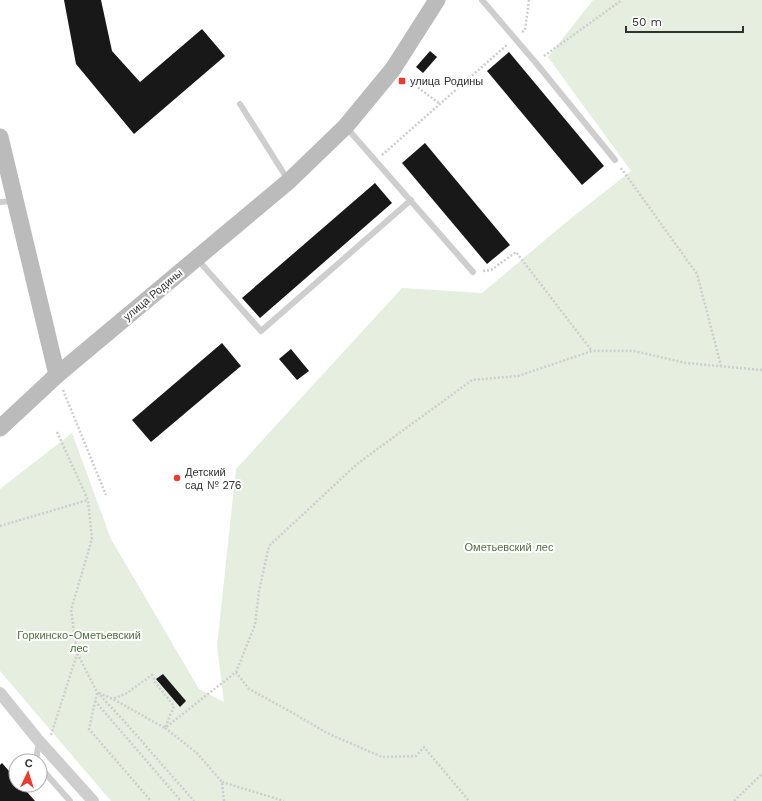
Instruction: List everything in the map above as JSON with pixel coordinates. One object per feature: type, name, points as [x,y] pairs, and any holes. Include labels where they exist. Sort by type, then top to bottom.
[{"type":"street","name":"улица Родины","points":[[0,428],[57,375],[289,181],[346,126],[393,69],[437,0]]},
{"type":"street","points":[[0,137],[8,202],[57,375]]},
{"type":"street","points":[[0,694],[93,801]]},
{"type":"lane","points":[[482,0],[536,62],[614,160]]},
{"type":"lane","points":[[240,104],[289,181]]},
{"type":"lane","points":[[346,126],[472,272]]},
{"type":"lane","points":[[197,258],[261,331],[411,200]]},
{"type":"lane","points":[[38,753],[40,741]]},
{"type":"lane","points":[[48,776],[70,801]]},
{"type":"path","points":[[376,160],[525,30],[529,0]]},
{"type":"path","points":[[536,62],[622,0]]},
{"type":"path","points":[[393,69],[440,104]]},
{"type":"path","points":[[614,160],[697,274],[721,366]]},
{"type":"path","points":[[472,272],[491,270],[516,252],[592,350]]},
{"type":"path","points":[[165,728],[236,672],[255,625],[259,591],[269,546],[357,464],[472,380],[518,376],[592,350],[634,351],[686,363],[762,370]]},
{"type":"path","points":[[57,375],[106,495]]},
{"type":"path","points":[[57,432],[88,500],[92,539],[70,610],[77,653],[97,692],[194,801]]},
{"type":"path","points":[[0,526],[88,500]]},
{"type":"path","points":[[40,741],[52,735],[77,653]]},
{"type":"path","points":[[236,672],[249,689],[327,733],[382,757],[416,756],[424,747],[469,801]]},
{"type":"path","points":[[113,699],[127,693],[152,675],[154,681],[174,706],[165,728]]},
{"type":"path","points":[[97,692],[113,699],[165,728],[197,753],[222,782],[284,801]]},
{"type":"path","points":[[97,692],[90,729],[151,801]]},
{"type":"path","points":[[95,701],[181,801]]},
{"type":"path","points":[[734,801],[762,774]]},
{"type":"path","points":[[222,782],[224,801]]},
{"type":"green space","name":"Ометьевский лес","points":[[593,0],[762,0],[762,801],[111,801],[0,671],[0,489],[72,433],[111,539],[199,689],[224,702],[217,646],[236,469],[402,288],[482,293],[570,219],[631,171],[548,57]]},
{"type":"building","points":[[64,0],[101,0],[112,51],[140,82],[202,29],[225,56],[134,134],[76,64]]},
{"type":"building","points":[[430,51],[437,57],[423,73],[416,67]]},
{"type":"building","points":[[509,52],[604,166],[582,185],[487,71]]},
{"type":"building","points":[[425,143],[510,245],[487,264],[402,163]]},
{"type":"building","points":[[375,183],[392,203],[260,318],[242,298]]},
{"type":"building","points":[[222,343],[241,366],[151,442],[132,420]]},
{"type":"building","points":[[291,349],[309,371],[297,380],[279,359]]},
{"type":"building","points":[[163,674],[186,701],[180,707],[156,679]]},
{"type":"building","points":[[2,763],[8,770],[8,793],[28,793],[35,801],[0,801],[0,765]]},
{"type":"place","name":"улица Родины","points":[[402,81]]},
{"type":"place","name":"Детский сад № 276","points":[[177,478]]},
{"type":"park label","name":"Горкинско-Ометьевский лес","points":[[79,641]]}]
